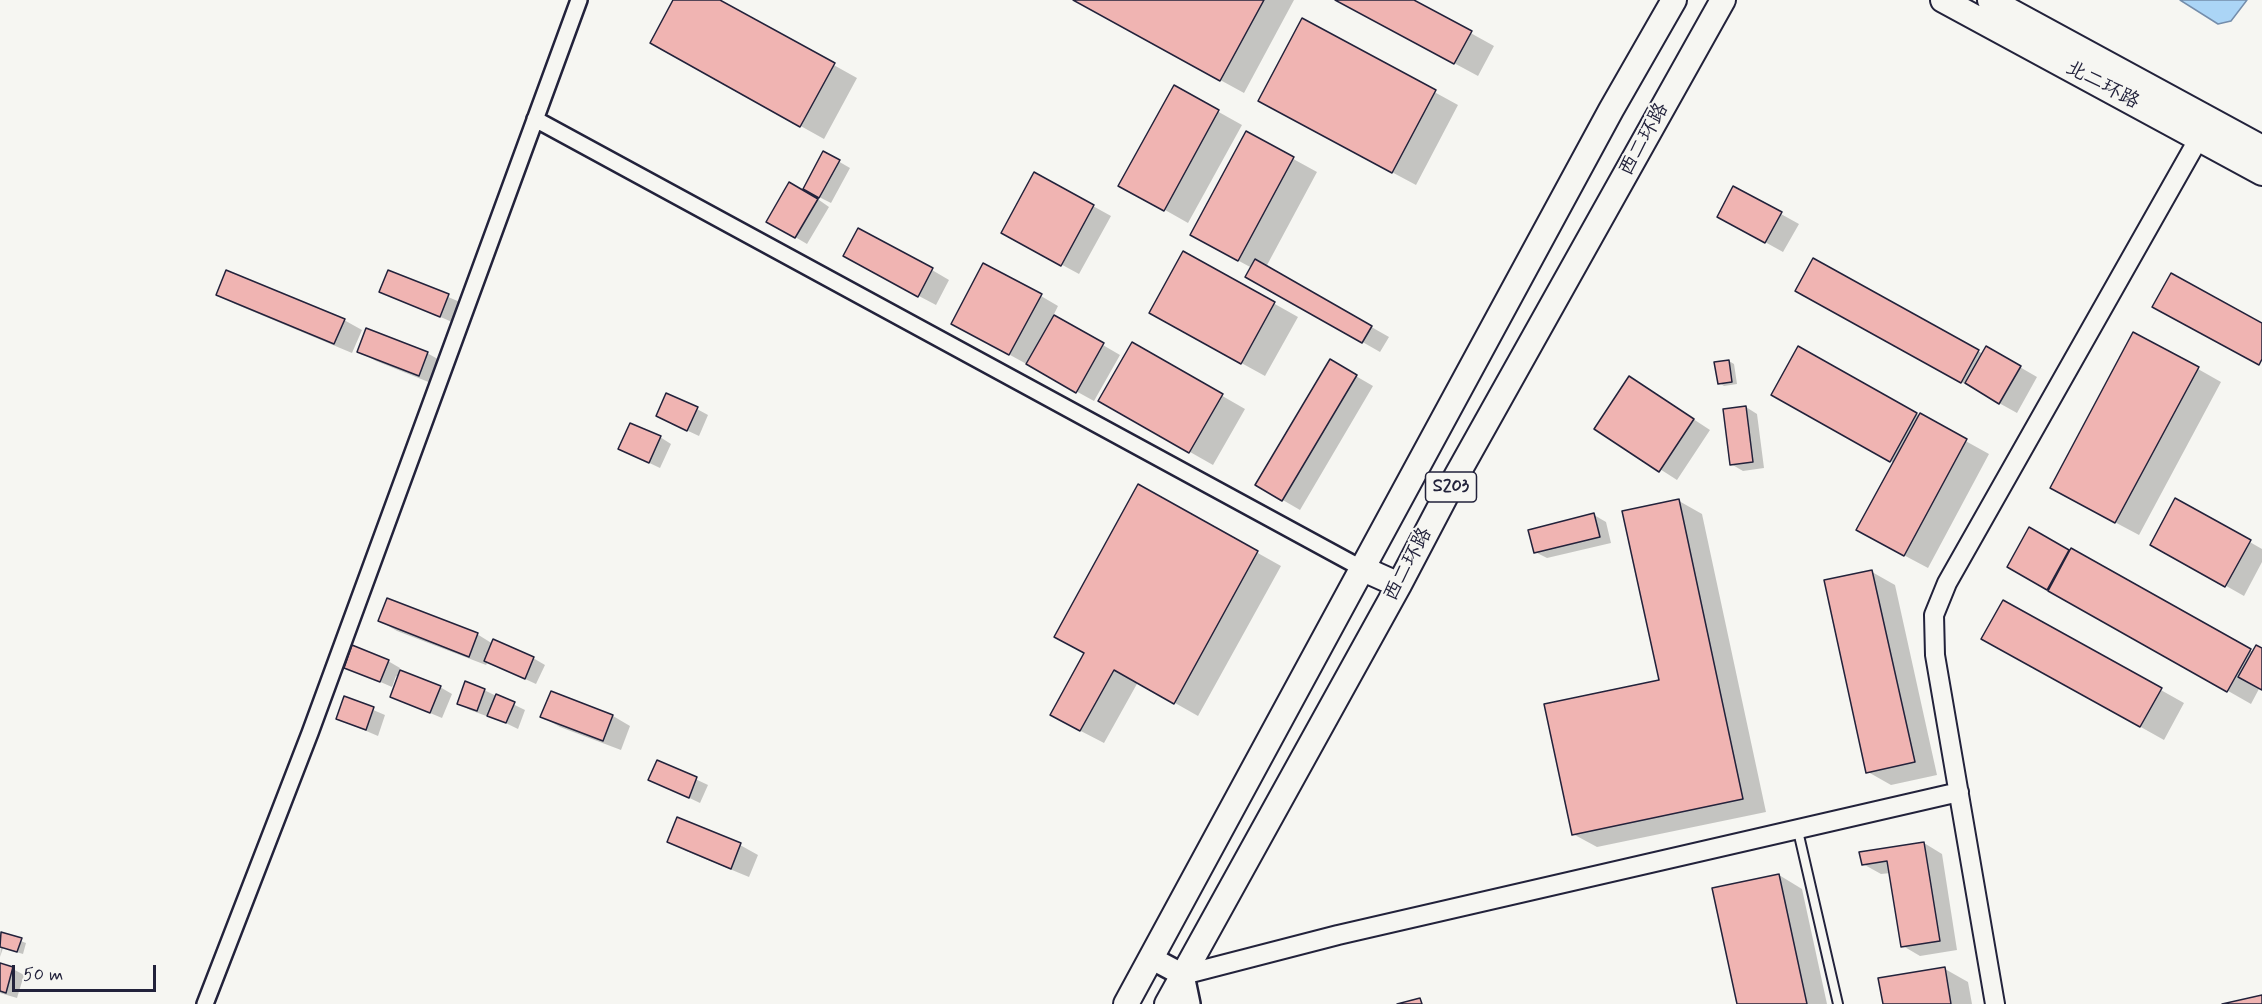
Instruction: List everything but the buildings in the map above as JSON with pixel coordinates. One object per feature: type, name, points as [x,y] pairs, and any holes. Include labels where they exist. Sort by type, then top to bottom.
[{"type":"main road","name":"西二环路","points":[[1126,1004],[1361,568],[1611,110],[1674,0]]},
{"type":"main road","name":"西二环路","points":[[1167,1004],[1399,585],[1453,482],[1723,0]]},
{"type":"main road","name":"北二环路","points":[[1943,0],[2262,173]]},
{"type":"main road","name":"北二环路","points":[[1990,0],[2262,148]]},
{"type":"main road","points":[[1361,568],[1399,585]]},
{"type":"main road","points":[[1151,958],[1183,975],[1189,1004]]},
{"type":"street","points":[[205,1004],[310,733],[579,0]]},
{"type":"street","points":[[535,119],[1361,568]]},
{"type":"street","points":[[1995,1004],[1935,655],[1934,615],[1947,583],[2199,138]]},
{"type":"street","points":[[1183,975],[1338,935],[1959,792]]},
{"type":"lane","points":[[1797,829],[1838,1004]]},
{"type":"water","points":[[2180,0],[2247,0],[2231,21],[2218,24]]}]
